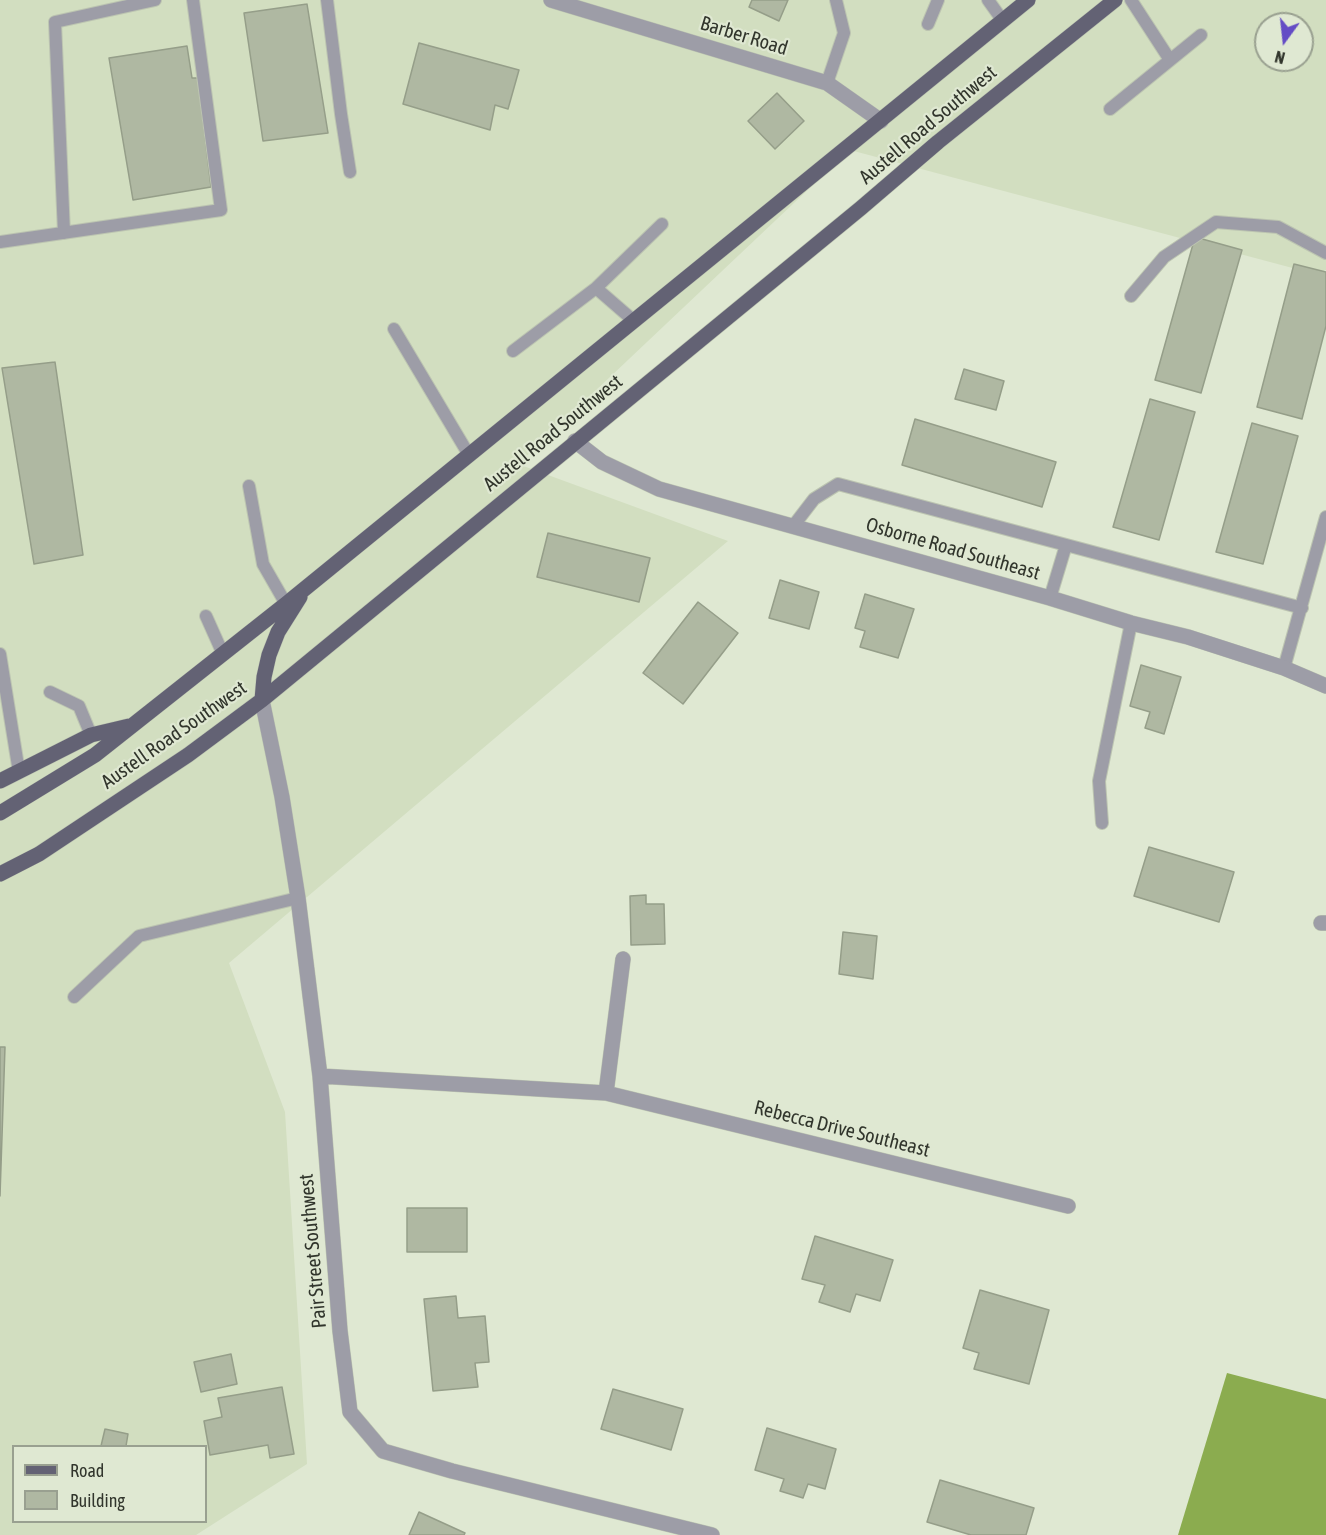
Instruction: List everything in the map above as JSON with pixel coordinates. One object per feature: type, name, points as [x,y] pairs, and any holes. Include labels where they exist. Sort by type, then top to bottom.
[{"type":"main road","name":"Austell Road Southwest","points":[[0,813],[95,755],[132,726],[286,604],[1028,0]]},
{"type":"main road","name":"Austell Road Southwest","points":[[0,874],[39,854],[188,755],[262,700],[861,208],[938,142],[1114,0]]},
{"type":"main road","points":[[262,700],[269,655],[278,633],[306,587]]},
{"type":"main road","points":[[0,781],[91,735],[132,726]]},
{"type":"street","name":"Barber Road","points":[[551,0],[827,83],[880,121]]},
{"type":"street","name":"Osborne Road Southeast","points":[[575,441],[602,462],[658,489],[795,525],[1131,623],[1188,637],[1284,668],[1326,686]]},
{"type":"street","name":"Pair Street Southwest","points":[[262,700],[282,797],[298,898],[320,1076],[340,1330],[350,1412],[383,1451],[452,1471],[712,1535]]},
{"type":"street","points":[[606,1093],[623,959]]},
{"type":"street","name":"Rebecca Drive Southeast","points":[[320,1076],[606,1093],[1068,1206]]},
{"type":"lane","points":[[64,233],[55,22],[155,0]]},
{"type":"lane","points":[[0,242],[221,210],[193,0]]},
{"type":"lane","points":[[327,0],[350,172]]},
{"type":"lane","points":[[827,83],[844,33],[836,0]]},
{"type":"lane","points":[[928,24],[938,0]]},
{"type":"lane","points":[[988,0],[1003,21]]},
{"type":"lane","points":[[1131,0],[1170,60]]},
{"type":"lane","points":[[1110,109],[1201,35]]},
{"type":"lane","points":[[1131,296],[1164,257],[1216,222],[1278,227],[1326,253]]},
{"type":"lane","points":[[513,351],[596,288],[662,224]]},
{"type":"lane","points":[[596,288],[634,321]]},
{"type":"lane","points":[[394,328],[469,455]]},
{"type":"lane","points":[[795,525],[814,499],[838,484],[1302,608]]},
{"type":"lane","points":[[249,486],[263,564],[286,604]]},
{"type":"lane","points":[[1284,668],[1326,517]]},
{"type":"lane","points":[[1050,598],[1066,545]]},
{"type":"lane","points":[[206,616],[223,654]]},
{"type":"lane","points":[[1102,823],[1099,781],[1131,623]]},
{"type":"lane","points":[[0,654],[19,772]]},
{"type":"lane","points":[[50,692],[79,706],[91,735]]},
{"type":"lane","points":[[74,997],[139,936],[298,898]]},
{"type":"shaded area","points":[[0,0],[1326,0],[1326,270],[1315,274],[850,150],[518,464],[728,541],[229,963],[285,1112],[307,1464],[196,1535],[0,1535]]},
{"type":"green space","points":[[1227,1373],[1326,1399],[1326,1535],[1178,1535]]},
{"type":"building","points":[[752,0],[788,0],[779,21],[749,7]]},
{"type":"building","points":[[307,4],[328,133],[263,141],[244,13]]},
{"type":"building","points":[[419,43],[519,70],[508,109],[495,105],[490,130],[403,104]]},
{"type":"building","points":[[187,46],[192,78],[198,78],[211,187],[133,200],[109,58]]},
{"type":"building","points":[[777,93],[804,121],[775,149],[748,121]]},
{"type":"building","points":[[1195,237],[1242,250],[1201,393],[1155,380]]},
{"type":"building","points":[[1294,264],[1326,272],[1326,326],[1302,419],[1257,407]]},
{"type":"building","points":[[55,362],[83,555],[34,564],[2,368]]},
{"type":"building","points":[[964,369],[1004,381],[996,410],[955,399]]},
{"type":"building","points":[[1150,399],[1195,412],[1159,540],[1113,527]]},
{"type":"building","points":[[915,419],[1056,462],[1042,507],[902,465]]},
{"type":"building","points":[[1252,423],[1298,436],[1263,564],[1216,552]]},
{"type":"building","points":[[548,533],[650,558],[639,602],[537,577]]},
{"type":"building","points":[[780,580],[819,592],[809,629],[769,618]]},
{"type":"building","points":[[865,594],[914,609],[898,658],[860,647],[865,631],[855,628]]},
{"type":"building","points":[[698,602],[738,633],[683,704],[643,673]]},
{"type":"building","points":[[1141,665],[1181,677],[1164,734],[1145,728],[1150,712],[1130,706]]},
{"type":"building","points":[[1149,847],[1234,872],[1219,922],[1134,896]]},
{"type":"building","points":[[646,895],[646,904],[664,904],[665,944],[631,945],[630,896]]},
{"type":"building","points":[[843,932],[877,936],[873,979],[839,974]]},
{"type":"building","points":[[0,1047],[5,1047],[0,1196]]},
{"type":"building","points":[[407,1208],[467,1208],[467,1252],[407,1252]]},
{"type":"building","points":[[815,1236],[893,1260],[880,1301],[856,1294],[850,1312],[819,1302],[825,1285],[802,1279]]},
{"type":"building","points":[[980,1290],[1049,1310],[1029,1384],[974,1369],[979,1353],[963,1348]]},
{"type":"building","points":[[456,1296],[458,1318],[485,1316],[489,1362],[475,1363],[478,1387],[433,1391],[424,1299]]},
{"type":"building","points":[[231,1354],[237,1384],[201,1392],[194,1362]]},
{"type":"building","points":[[282,1387],[294,1454],[270,1458],[268,1445],[210,1455],[204,1421],[222,1417],[218,1398]]},
{"type":"building","points":[[613,1389],[683,1409],[671,1450],[601,1429]]},
{"type":"building","points":[[767,1428],[836,1449],[825,1489],[808,1484],[803,1498],[780,1491],[784,1479],[755,1470]]},
{"type":"building","points":[[105,1429],[128,1434],[126,1445],[101,1445]]},
{"type":"building","points":[[940,1480],[1034,1508],[1026,1535],[971,1535],[927,1522]]},
{"type":"building","points":[[419,1512],[465,1533],[464,1535],[409,1535]]}]
